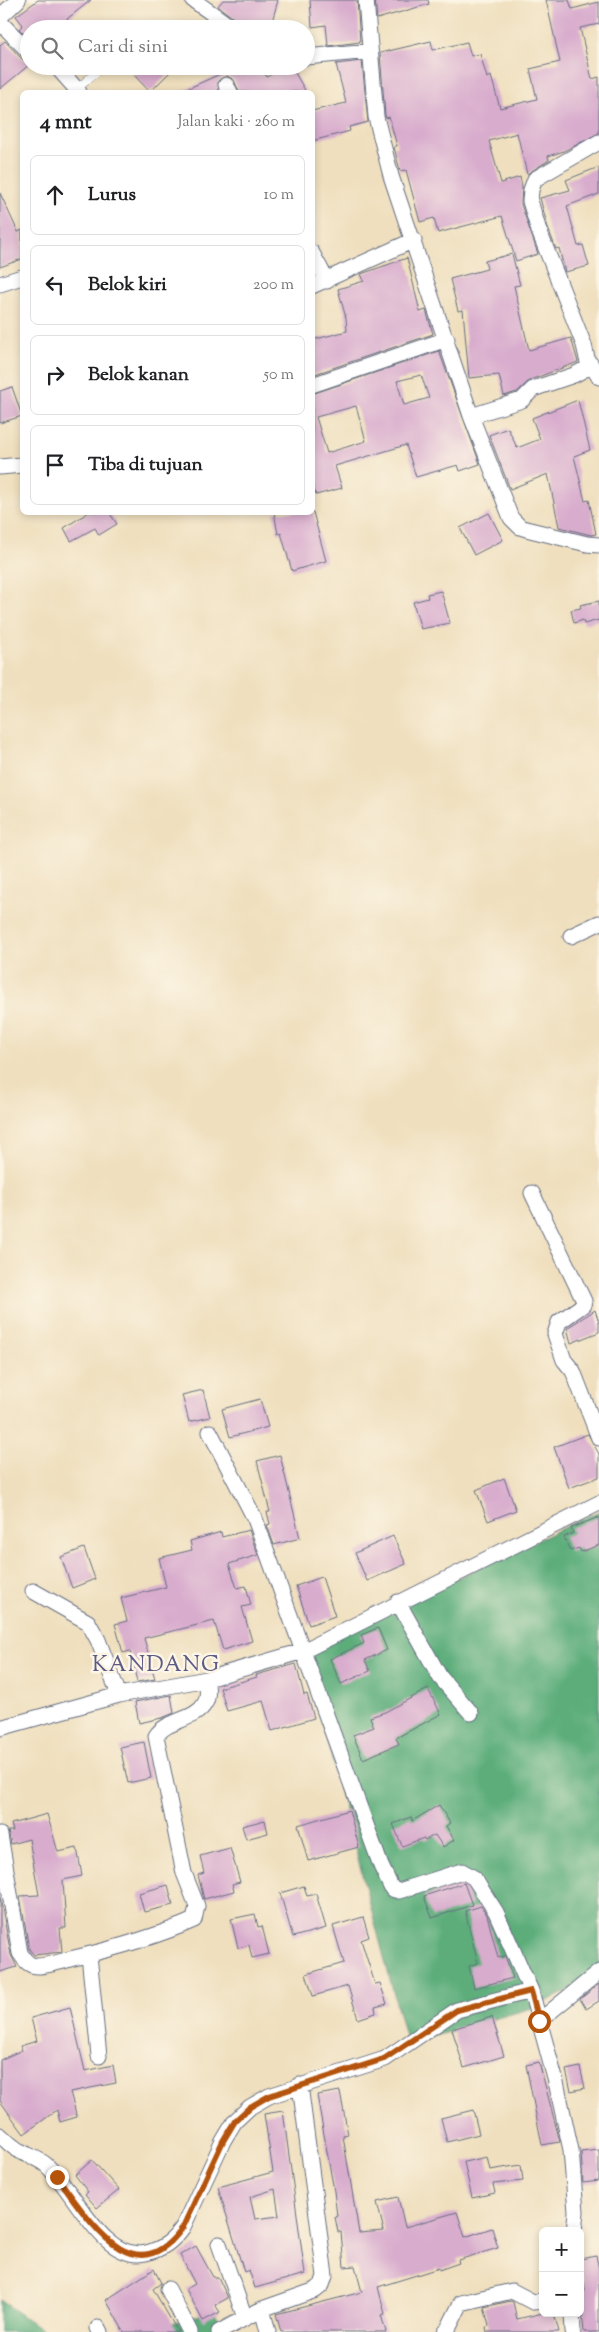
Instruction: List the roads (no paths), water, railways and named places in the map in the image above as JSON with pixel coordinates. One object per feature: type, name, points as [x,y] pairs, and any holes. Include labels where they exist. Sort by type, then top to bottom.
[{"type":"street","points":[[0,16],[18,0]]},
{"type":"street","points":[[193,0],[221,20]]},
{"type":"street","points":[[366,0],[376,117],[391,176],[472,416],[515,523],[526,529],[587,544],[599,545]]},
{"type":"street","points":[[0,22],[20,43]]},
{"type":"street","points":[[315,55],[370,51]]},
{"type":"street","points":[[64,75],[77,90]]},
{"type":"street","points":[[599,142],[535,179],[530,201],[539,231],[590,363],[599,377]]},
{"type":"street","points":[[315,265],[320,284],[414,240]]},
{"type":"street","points":[[0,284],[20,278]]},
{"type":"street","points":[[315,384],[447,339]]},
{"type":"street","points":[[472,416],[522,400],[532,389],[574,375],[587,369],[590,363]]},
{"type":"street","points":[[0,468],[20,466]]},
{"type":"street","points":[[571,936],[599,923]]},
{"type":"street","points":[[532,1193],[584,1301],[583,1305],[559,1322],[555,1334],[564,1360],[573,1371],[599,1438]]},
{"type":"street","points":[[210,1432],[255,1519],[381,1866],[392,1889],[399,1891],[457,1872],[471,1875],[496,1912],[531,1991],[572,2150],[576,2212],[574,2227]]},
{"type":"street","points":[[0,1728],[118,1695],[207,1679],[303,1651],[599,1503]]},
{"type":"street","points":[[32,1591],[88,1622],[98,1640],[118,1695]]},
{"type":"street","points":[[398,1602],[440,1677],[471,1713]]},
{"type":"street","points":[[0,1835],[20,1953],[25,1962],[35,1967],[89,1955],[165,1933],[194,1920],[197,1914],[197,1906],[182,1864],[156,1736],[165,1727],[200,1710],[207,1698],[207,1679]]},
{"type":"street","points":[[89,1955],[99,2056]]},
{"type":"street","points":[[539,2021],[599,1972]]},
{"type":"street","points":[[0,2135],[16,2149],[45,2164],[112,2245],[129,2255],[138,2255],[164,2247],[174,2239],[183,2227],[223,2141],[235,2121],[256,2103],[300,2085],[384,2059],[457,2010],[531,1991]]},
{"type":"street","points":[[219,2332],[262,2309],[316,2290],[322,2285],[325,2276],[300,2085]]},
{"type":"street","points":[[219,2244],[245,2318]]},
{"type":"street","points":[[168,2289],[190,2332]]},
{"type":"street","points":[[445,2332],[449,2328],[461,2303],[512,2291],[533,2302],[539,2301]]},
{"type":"street","points":[[262,2309],[268,2332]]},
{"type":"street","points":[[572,2317],[573,2332]]},
{"type":"lane","points":[[79,90],[94,75]]},
{"type":"district","name":"KANDANG","points":[[156,1663]]}]
